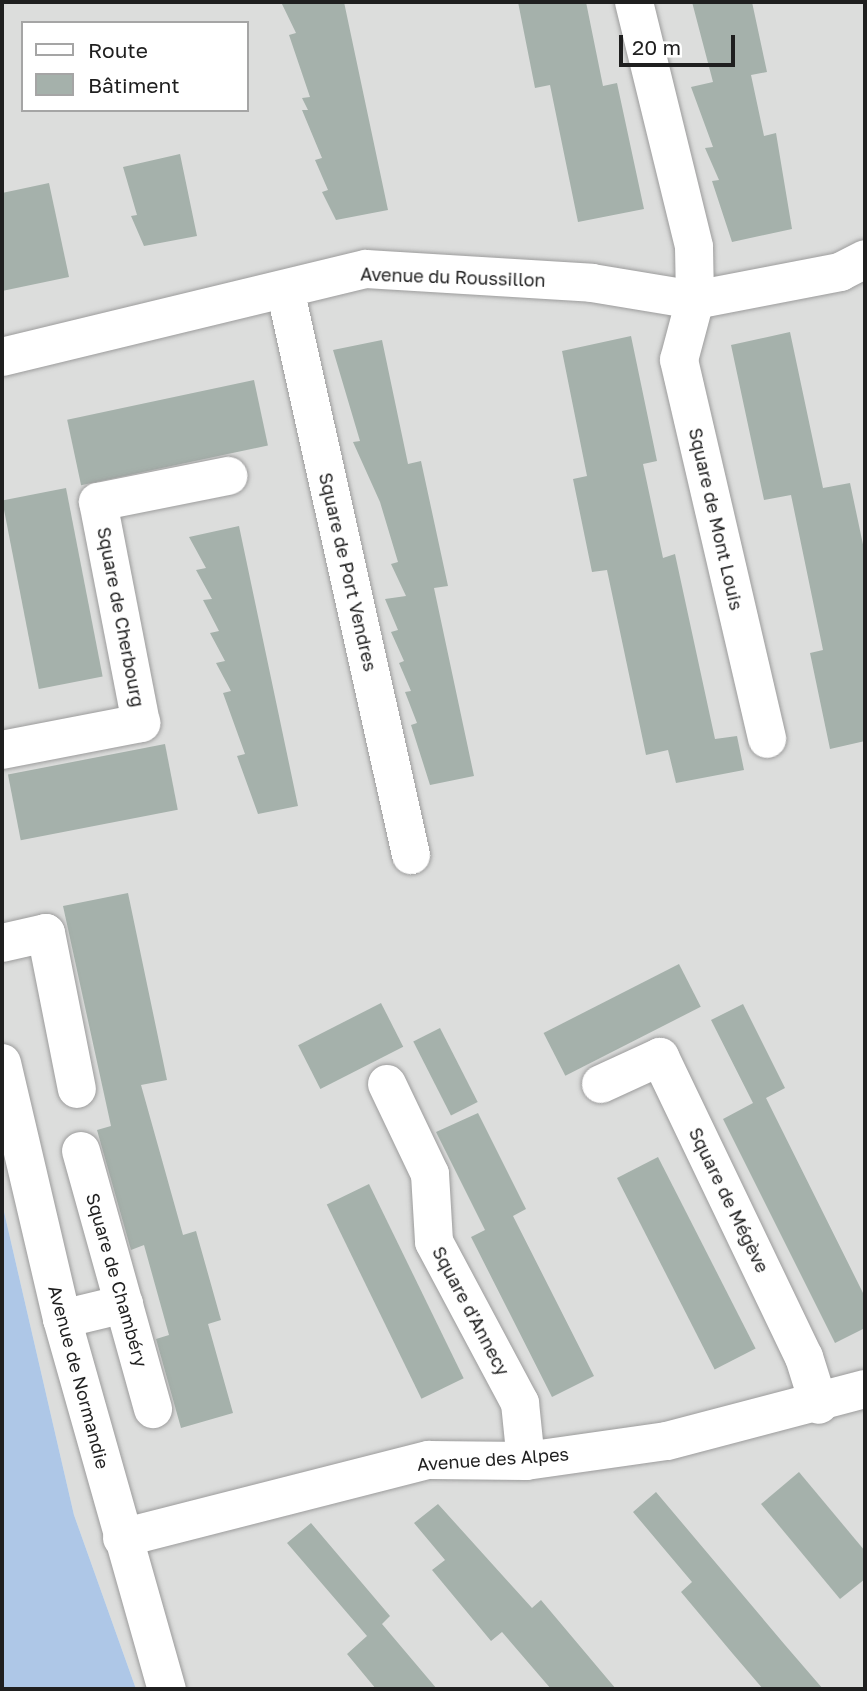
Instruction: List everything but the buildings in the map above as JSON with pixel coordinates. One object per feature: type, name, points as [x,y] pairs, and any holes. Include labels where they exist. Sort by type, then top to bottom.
[{"type":"street","name":"Square de Mont Louis","points":[[634,2],[694,247],[695,300],[679,360],[767,739]]},
{"type":"street","name":"Avenue du Roussillon","points":[[2,357],[366,269],[592,283],[695,300],[840,272],[865,259]]},
{"type":"street","name":"Square de Port Vendres","points":[[285,289],[411,855]]},
{"type":"street","name":"Square de Cherbourg","points":[[2,750],[141,723],[98,502],[228,476]]},
{"type":"street","points":[[2,943],[46,933],[77,1089]]},
{"type":"street","name":"Square de Mégève","points":[[601,1084],[660,1057],[804,1357],[819,1405]]},
{"type":"street","name":"Avenue de Normandie","points":[[2,1063],[62,1319],[167,1689]]},
{"type":"street","name":"Square d'Annecy","points":[[387,1084],[430,1174],[434,1242],[520,1403],[526,1461]]},
{"type":"street","name":"Square de Chambéry","points":[[81,1151],[153,1409]]},
{"type":"street","points":[[62,1319],[124,1304]]},
{"type":"street","name":"Avenue des Alpes","points":[[122,1538],[429,1461],[526,1461],[667,1441],[819,1405],[865,1389]]},
{"type":"shaded area","points":[[2,2],[865,2],[865,1689],[136,1689],[74,1515],[2,1203]]},
{"type":"shaded area","points":[[2,1203],[74,1515],[136,1689],[2,1689]]}]
